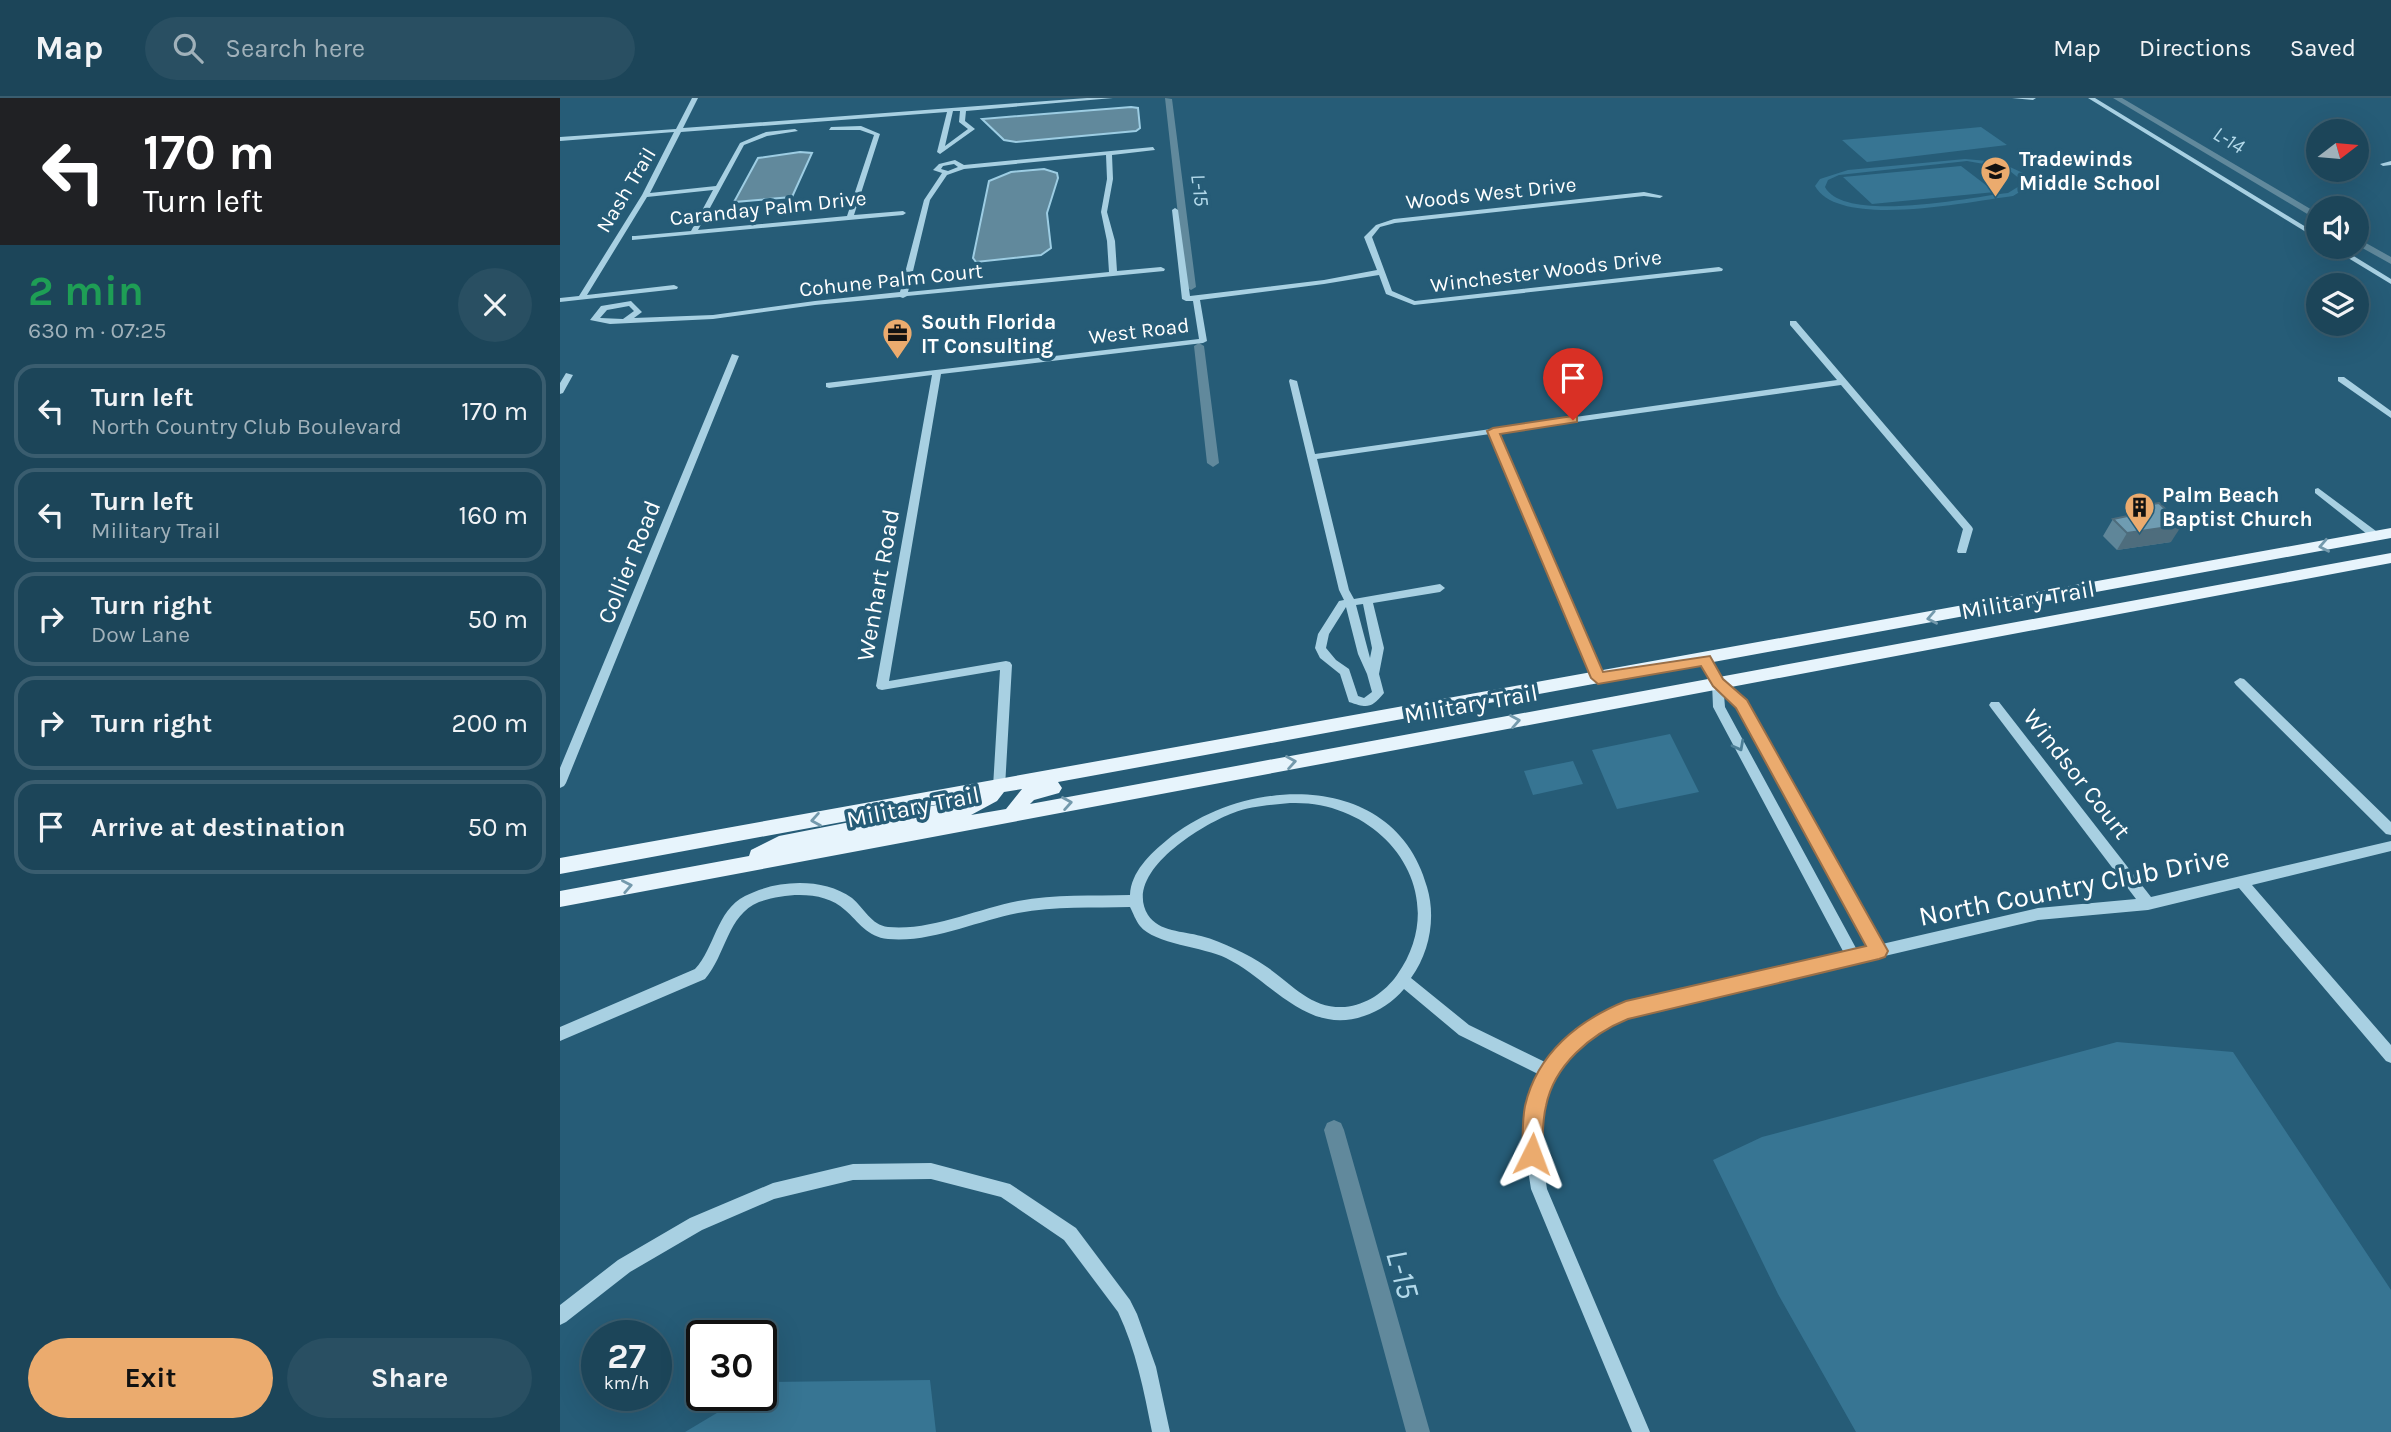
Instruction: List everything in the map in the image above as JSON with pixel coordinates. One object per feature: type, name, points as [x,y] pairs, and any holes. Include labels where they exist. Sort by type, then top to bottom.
[{"type":"main road","name":"Military Trail","points":[[560,866],[1207,748],[1368,711],[1705,660],[2384,535]]},
{"type":"main road","name":"Military Trail","points":[[560,899],[2391,558]]},
{"type":"main road","points":[[1012,814],[1028,794],[1180,765],[1207,748]]},
{"type":"main road","points":[[743,864],[779,844],[970,808],[991,796],[999,787]]},
{"type":"street","name":"Nash Trail","points":[[581,298],[645,195],[681,131],[695,98]]},
{"type":"street","points":[[560,131],[1022,98]]},
{"type":"street","points":[[560,139],[1110,98]]},
{"type":"street","points":[[2015,98],[2033,98]]},
{"type":"street","points":[[2091,98],[2306,229]]},
{"type":"street","points":[[940,152],[972,129],[962,122],[963,110]]},
{"type":"street","points":[[946,163],[940,152],[950,111]]},
{"type":"street","points":[[818,130],[862,128],[877,134],[850,218]]},
{"type":"street","points":[[692,233],[741,144],[766,134],[807,131]]},
{"type":"street","points":[[903,296],[927,200],[945,173],[963,167],[1153,149]]},
{"type":"street","points":[[1110,154],[1110,179],[1104,212],[1111,241],[1113,274]]},
{"type":"street","points":[[945,173],[936,168],[946,163],[959,163],[963,167]]},
{"type":"street","points":[[2382,164],[2391,163]]},
{"type":"street","points":[[645,195],[716,188]]},
{"type":"street","name":"Woods West Drive","points":[[1381,272],[1368,237],[1374,228],[1388,222],[1644,194],[1660,196]]},
{"type":"street","points":[[1175,210],[1191,298],[1324,282],[1381,272]]},
{"type":"street","name":"Caranday Palm Drive","points":[[635,238],[903,213]]},
{"type":"street","points":[[2354,259],[2391,282]]},
{"type":"street","name":"Cohune Palm Court","points":[[625,321],[638,313],[631,303],[604,308],[594,320],[610,322],[713,317],[1161,269]]},
{"type":"street","name":"Winchester Woods Drive","points":[[1381,272],[1389,292],[1396,298],[1429,303],[1719,269]]},
{"type":"street","points":[[560,300],[674,287]]},
{"type":"street","name":"West Road","points":[[830,385],[1203,341],[1191,298]]},
{"type":"street","points":[[1793,323],[1968,529],[1962,551]]},
{"type":"street","name":"Collier Road","points":[[560,783],[735,356]]},
{"type":"street","name":"Wenhart Road","points":[[937,372],[882,686],[1006,665],[999,787]]},
{"type":"street","points":[[560,391],[569,375]]},
{"type":"street","points":[[2341,379],[2391,415]]},
{"type":"street","points":[[1293,381],[1344,590],[1352,603],[1366,664],[1373,674],[1378,693],[1368,711],[1353,699],[1345,672],[1323,658],[1319,649],[1321,640],[1343,604],[1352,603],[1440,588]]},
{"type":"street","points":[[1311,457],[1843,382]]},
{"type":"street","points":[[1493,431],[1598,678]]},
{"type":"street","points":[[2318,491],[2384,535]]},
{"type":"street","points":[[1367,600],[1378,648],[1373,674]]},
{"type":"street","points":[[1330,626],[1373,626]]},
{"type":"street","points":[[1705,660],[1718,683],[1741,704],[1879,951]]},
{"type":"street","points":[[2240,682],[2391,830]]},
{"type":"street","points":[[1718,683],[1719,707],[1853,957]]},
{"type":"street","name":"Windsor Court","points":[[1995,705],[2148,904]]},
{"type":"street","points":[[1277,799],[1332,803],[1372,820],[1389,833],[1403,848],[1422,884],[1426,906],[1425,931],[1417,956],[1403,980],[1389,995],[1367,1009],[1340,1014],[1318,1012],[1295,1002],[1266,975],[1231,953],[1153,928],[1139,912],[1136,901],[1140,880],[1153,860],[1170,844],[1209,818],[1242,805],[1277,799]]},
{"type":"street","name":"North Country Club Drive","points":[[1640,1432],[1536,1180],[1531,1138],[1535,1105],[1549,1072],[1580,1034],[1626,1010],[2038,914],[2148,904],[2391,846]]},
{"type":"street","points":[[2241,881],[2391,1056]]},
{"type":"street","points":[[560,1034],[700,974],[711,964],[717,953],[728,919],[737,909],[764,896],[795,891],[824,892],[845,901],[865,924],[874,930],[899,934],[1022,907],[1069,902],[1136,901]]},
{"type":"street","points":[[1403,980],[1464,1030],[1549,1072]]},
{"type":"street","points":[[560,1316],[620,1269],[670,1237],[754,1196],[802,1181],[850,1171],[895,1168],[952,1173],[992,1185],[1041,1210],[1073,1236],[1101,1268],[1125,1307],[1143,1353],[1161,1432]]},
{"type":"shaded area","points":[[1138,108],[1140,128],[1136,131],[1016,142],[1004,140],[982,119]]},
{"type":"shaded area","points":[[1981,127],[2007,145],[1867,162],[1842,140]]},
{"type":"shaded area","points":[[800,152],[812,153],[792,197],[734,202],[758,158]]},
{"type":"shaded area","points":[[1965,159],[1999,162],[2023,173],[2030,179],[2031,185],[2013,196],[1938,207],[1877,210],[1850,207],[1829,199],[1815,186],[1820,179],[1848,170]],"holes":[[[1967,161],[2006,168],[2020,179],[2021,185],[2008,193],[1939,203],[1882,206],[1857,204],[1837,198],[1825,187],[1828,180],[1839,175]]]},
{"type":"shaded area","points":[[1961,166],[1995,192],[1872,204],[1843,177]]},
{"type":"shaded area","points":[[1044,169],[1057,173],[1058,178],[1047,213],[1051,248],[1041,255],[976,262],[973,258],[989,181],[1011,172]]},
{"type":"shaded area","points":[[1670,734],[1699,792],[1617,809],[1592,750]]},
{"type":"shaded area","points":[[1573,761],[1583,784],[1533,795],[1524,771]]},
{"type":"shaded area","points":[[2117,1042],[2233,1052],[2391,1290],[2391,1432],[1856,1432],[1778,1294],[1713,1160],[1762,1137]]},
{"type":"shaded area","points":[[930,1380],[936,1432],[685,1432],[720,1411],[777,1411],[777,1382]]},
{"type":"building","points":[[2159,503],[2182,525],[2127,533],[2113,519],[2147,512],[2140,506]]},
{"type":"waterway","name":"L-14","points":[[2117,98],[2306,210]]},
{"type":"waterway","name":"L-15","points":[[1168,99],[1191,287]]},
{"type":"waterway","name":"L-14","points":[[2369,248],[2391,261]]},
{"type":"waterway","name":"L-15","points":[[1199,346],[1213,463]]},
{"type":"waterway","name":"L-15","points":[[1334,1130],[1418,1432]]},
{"type":"place","name":"Tradewinds Middle School","points":[[1996,198]]},
{"type":"place","name":"South Florida IT Consulting","points":[[898,361]]},
{"type":"place","name":"Palm Beach Baptist Church","points":[[2139,534]]},
{"type":"route","points":[[1532,1154],[1535,1105],[1549,1072],[1580,1034],[1603,1020],[1626,1010],[1879,951],[1741,704],[1718,683],[1705,660],[1598,678],[1493,431],[1573,420]]}]
